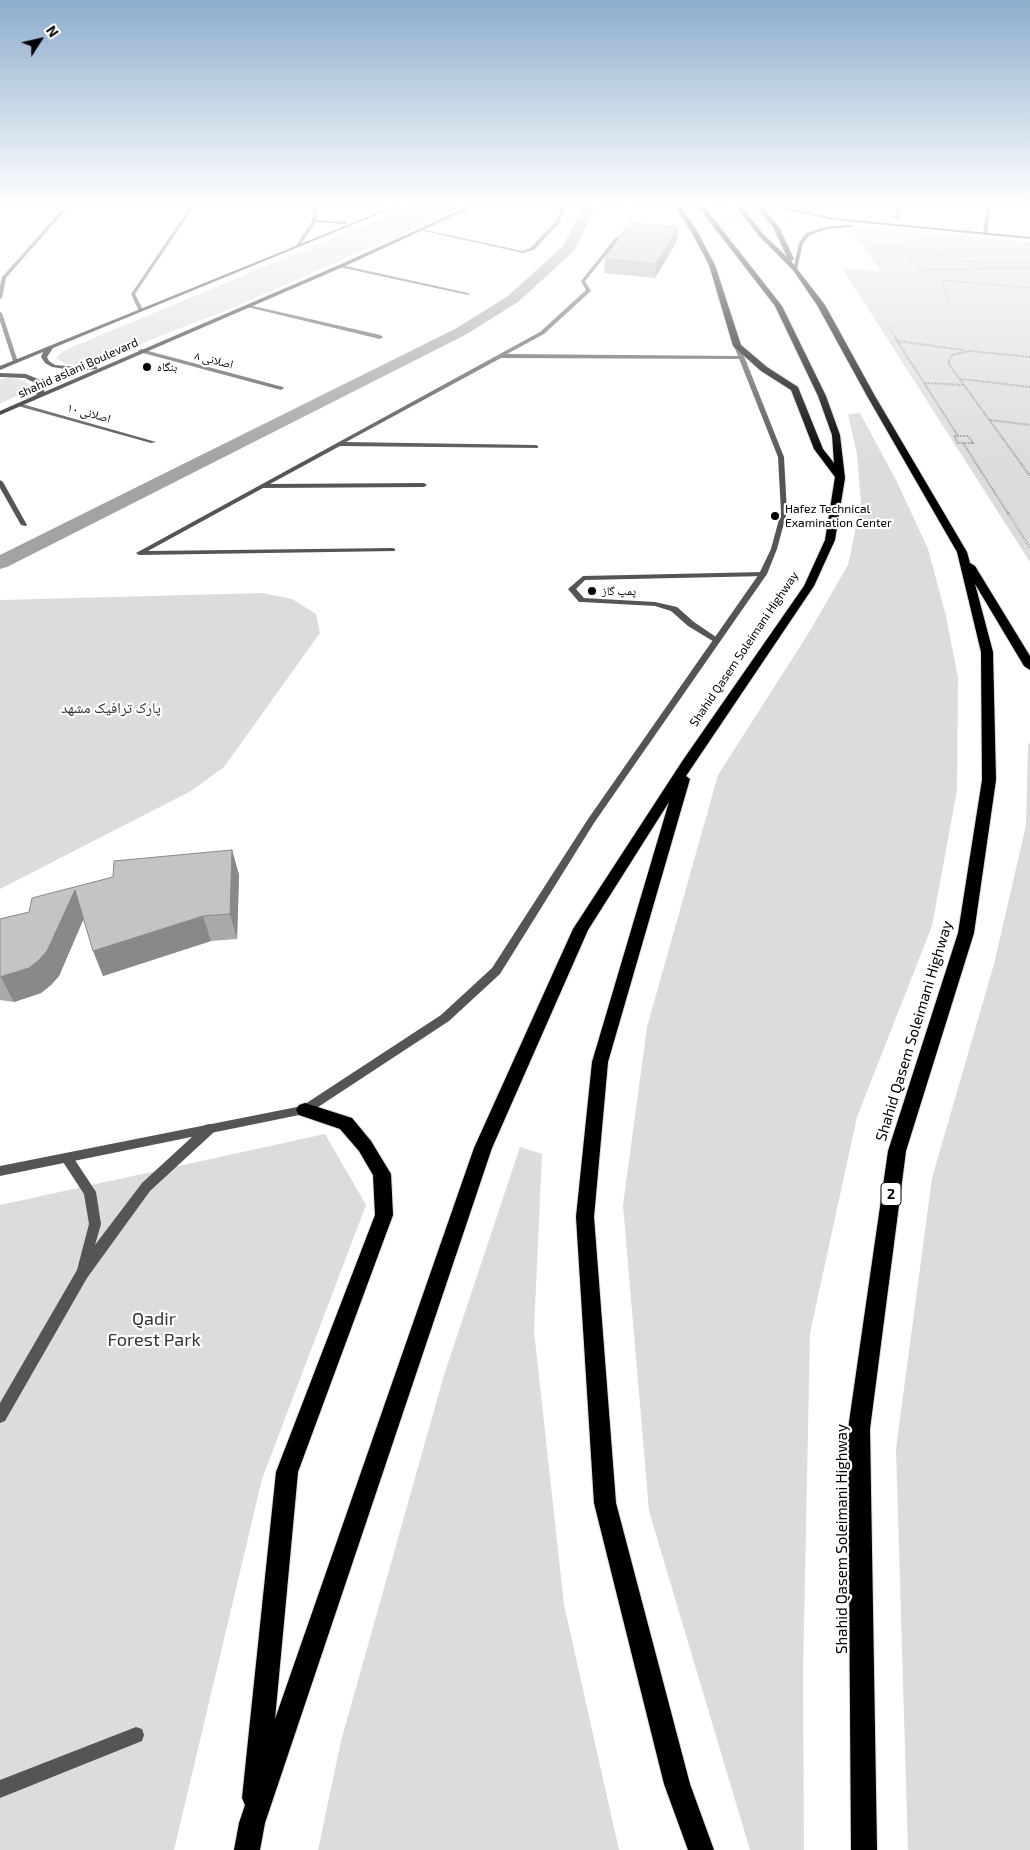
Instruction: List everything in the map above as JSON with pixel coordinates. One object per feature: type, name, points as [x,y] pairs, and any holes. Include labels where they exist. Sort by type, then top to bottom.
[{"type":"highway","points":[[720,290],[737,346],[764,368],[795,389],[819,449],[840,478]]},
{"type":"highway","name":"Shahid Qasem Soleimani Highway","points":[[252,1823],[483,1148],[581,929],[688,763],[809,586],[830,540],[840,478],[836,435],[822,396],[778,306],[766,290]]},
{"type":"highway","name":"Shahid Qasem Soleimani Highway","points":[[810,290],[821,306],[962,552],[987,652],[989,780],[966,933],[897,1151],[859,1429],[864,1850]]},
{"type":"highway","points":[[962,552],[1030,666]]},
{"type":"highway","points":[[688,763],[600,1062],[584,1218],[605,1503],[677,1784],[701,1850]]},
{"type":"highway","points":[[247,1850],[252,1823],[288,1472],[384,1215],[382,1174],[365,1146],[346,1122],[305,1110]]},
{"type":"main road","name":"shahid aslani Boulevard","points":[[0,368],[188,290]]},
{"type":"main road","name":"shahid aslani Boulevard","points":[[0,413],[286,290]]},
{"type":"main road","points":[[52,347],[46,352],[44,357],[47,362],[54,366],[78,369],[107,366]]},
{"type":"main road","points":[[0,375],[26,376],[36,380],[42,384],[42,390],[38,397]]},
{"type":"street","points":[[135,290],[133,294],[140,310]]},
{"type":"street","points":[[451,290],[468,294]]},
{"type":"street","points":[[393,550],[139,553],[542,333],[589,290]]},
{"type":"street","points":[[250,306],[380,337]]},
{"type":"street","points":[[0,313],[16,361]]},
{"type":"street","points":[[0,1171],[305,1110],[445,1018],[496,970],[591,821],[763,574],[774,549],[784,512],[781,457],[740,358],[737,346]]},
{"type":"street","name":"اصلانی ۸","points":[[141,352],[281,388]]},
{"type":"street","points":[[499,356],[740,358]]},
{"type":"street","name":"اصلانی ۱۰","points":[[20,405],[152,442]]},
{"type":"street","points":[[338,444],[536,447]]},
{"type":"street","points":[[0,482],[24,525]]},
{"type":"street","points":[[262,486],[424,485]]},
{"type":"street","points":[[716,641],[691,624],[674,609],[655,604],[582,600],[572,589],[583,578],[763,574]]},
{"type":"street","points":[[0,1416],[82,1274],[146,1187],[209,1129]]},
{"type":"street","points":[[67,1158],[90,1192],[95,1224],[82,1274]]},
{"type":"street","points":[[0,1788],[136,1735]]},
{"type":"path","points":[[945,290],[950,307]]},
{"type":"path","points":[[887,325],[958,436]]},
{"type":"path","points":[[898,342],[1030,357]]},
{"type":"path","points":[[969,351],[959,352],[949,358],[948,363],[1030,475]]},
{"type":"path","points":[[960,379],[1030,387]]},
{"type":"path","points":[[925,383],[964,385]]},
{"type":"path","points":[[990,420],[1030,425]]},
{"type":"path","points":[[954,436],[968,436],[973,443],[963,443],[958,443],[954,436]]},
{"type":"path","points":[[963,443],[1030,548]]},
{"type":"green space","points":[[208,290],[272,290],[103,360],[77,365],[66,364],[56,358],[65,350]]},
{"type":"green space","points":[[856,290],[1030,290],[1030,562]]},
{"type":"green space","points":[[0,379],[22,380],[29,384],[29,390],[0,404]]},
{"type":"green space","points":[[860,413],[897,482],[928,549],[946,616],[958,678],[957,790],[932,926],[857,1117],[810,1333],[803,1674],[804,1850],[750,1850],[649,1511],[623,1205],[647,1027],[718,775],[808,634],[848,565],[861,503],[857,454],[848,414]]},
{"type":"green space","name":"پارک ترافیک مشهد","points":[[262,593],[292,599],[316,614],[320,633],[224,767],[191,791],[0,889],[0,600]]},
{"type":"green space","points":[[1028,743],[1030,744],[1030,1850],[908,1850],[896,1449],[932,1178],[994,964],[1026,825]]},
{"type":"green space","name":"Qadir Forest Park","points":[[325,1134],[366,1205],[262,1479],[174,1850],[0,1850],[0,1205]]},
{"type":"green space","points":[[520,1147],[542,1154],[534,1331],[564,1605],[619,1850],[318,1850],[341,1741],[444,1375]]},
{"type":"building","points":[[232,850],[230,914],[203,916],[93,951],[75,890],[47,951],[29,968],[0,977],[0,919],[29,912],[32,898],[113,877],[114,861]]},
{"type":"waterway","points":[[0,563],[460,332],[513,299],[523,290]]},
{"type":"place","name":"بنگاه","points":[[147,367]]},
{"type":"place","name":"Hafez Technical Examination Center","points":[[775,516]]},
{"type":"place","name":"پمپ گاز","points":[[592,591]]}]
